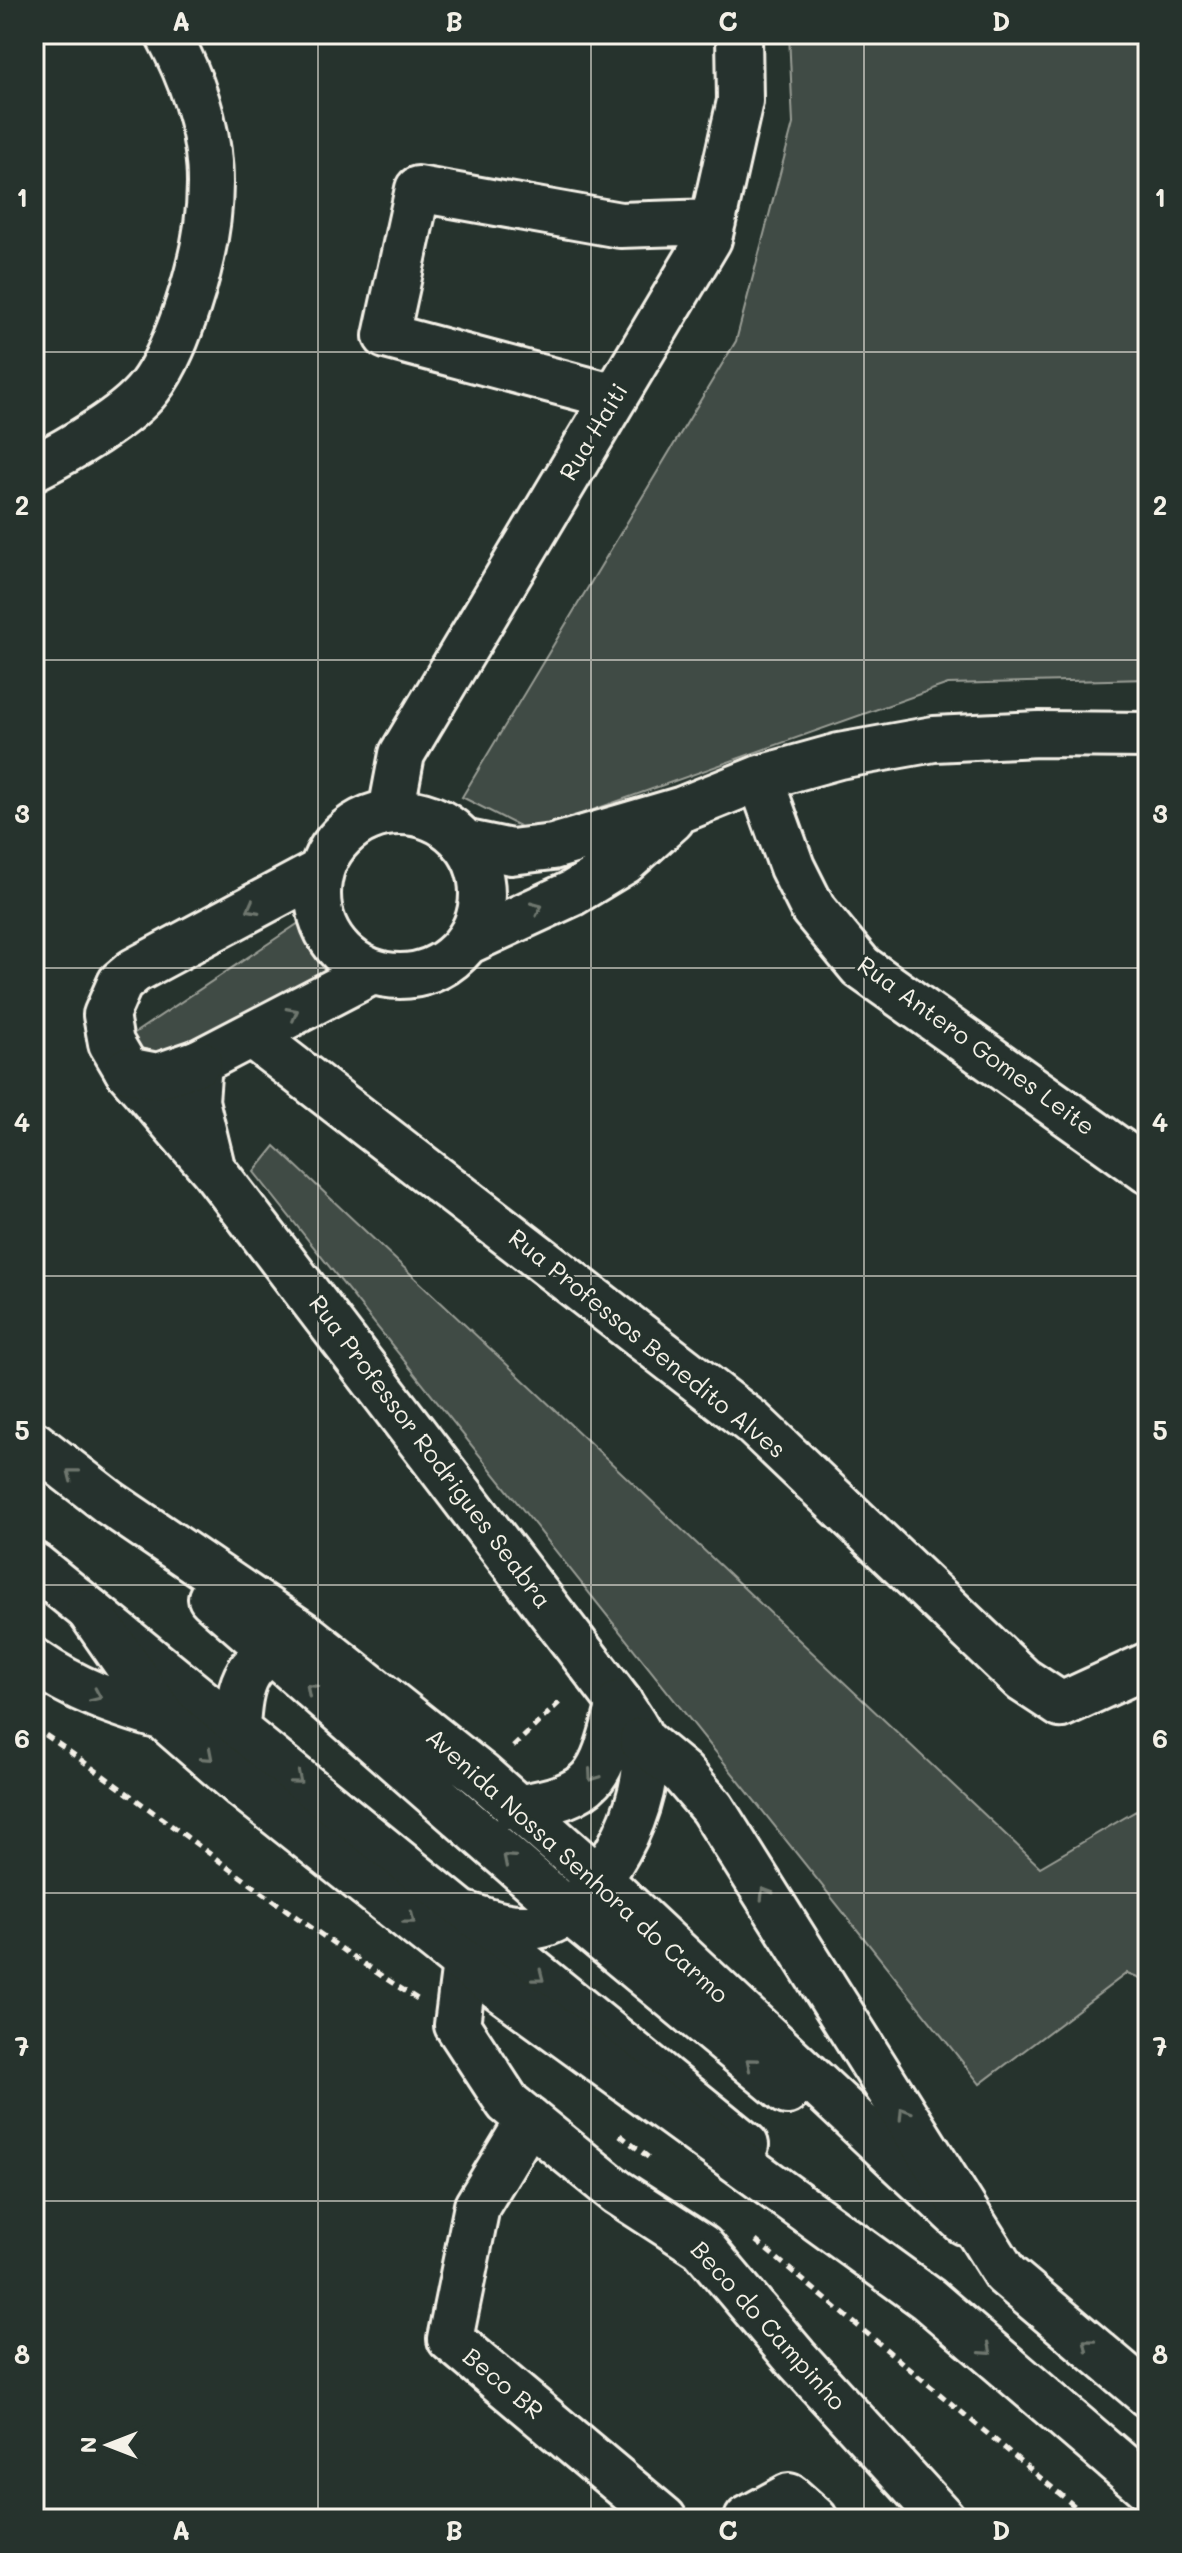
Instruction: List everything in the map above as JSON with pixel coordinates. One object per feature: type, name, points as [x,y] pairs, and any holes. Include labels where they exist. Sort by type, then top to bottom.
[{"type":"main road","points":[[34,468],[85,440],[149,389],[178,335],[204,254],[212,171],[193,81],[168,34]]},
{"type":"main road","name":"Rua Haiti","points":[[391,812],[402,754],[709,239],[740,101],[739,34]]},
{"type":"main road","points":[[615,397],[386,336],[418,189],[620,225],[713,222]]},
{"type":"main road","points":[[463,842],[511,852],[553,847],[683,809],[760,778],[839,756],[934,739],[1039,734],[1148,735]]},
{"type":"main road","name":"Rua Antero Gomes Leite","points":[[760,778],[792,867],[813,909],[861,967],[1148,1171]]},
{"type":"main road","points":[[467,942],[586,885],[624,862],[683,809]]},
{"type":"main road","points":[[391,812],[430,818],[463,842],[477,865],[482,891],[479,918],[467,942],[448,961],[424,973],[398,977],[372,972],[350,960],[333,942],[321,920],[317,895],[321,871],[331,849],[347,831],[368,818],[391,812]]},
{"type":"main road","name":"Rua Professor Rodrigues Seabra","points":[[321,871],[134,971],[120,983],[110,999],[107,1030],[127,1070],[212,1168],[620,1703],[642,1740]]},
{"type":"main road","points":[[127,1070],[158,1076],[199,1062],[372,972]]},
{"type":"main road","name":"Rua Professos Benedito Alves","points":[[251,1035],[753,1423],[1023,1680],[1061,1705],[1148,1665]]},
{"type":"main road","name":"Rua Professor Rodrigues Seabra","points":[[199,1062],[196,1101],[212,1168]]},
{"type":"main road","name":"Avenida Nossa Senhora do Carmo","points":[[34,1444],[110,1503],[310,1639],[481,1775],[599,1879],[974,2231],[1005,2274]]},
{"type":"main road","name":"Avenida Nossa Senhora do Carmo","points":[[110,1503],[269,1652],[567,1910],[1005,2274]]},
{"type":"main road","points":[[34,1565],[456,1911],[652,2066],[1148,2488]]},
{"type":"main road","points":[[89,1610],[164,1718],[241,1785],[465,1963],[928,2299]]},
{"type":"main road","points":[[237,1729],[239,1694],[250,1668],[269,1652],[310,1639]]},
{"type":"main road","points":[[34,1661],[64,1682],[106,1701],[164,1718]]},
{"type":"main road","points":[[516,1808],[563,1800],[583,1789],[607,1753],[620,1703]]},
{"type":"main road","points":[[456,1911],[504,1927],[540,1926],[567,1910],[599,1879],[629,1831],[639,1806],[644,1773],[642,1740]]},
{"type":"main road","points":[[642,1740],[682,1773],[712,1808],[1005,2274],[1148,2395]]},
{"type":"main road","name":"Beco do Campinho","points":[[465,1963],[457,2025],[508,2103],[617,2192],[702,2247],[943,2519]]},
{"type":"main road","name":"Beco BR","points":[[529,2120],[477,2206],[450,2339],[664,2519]]},
{"type":"main road","points":[[747,2519],[802,2507]]},
{"type":"path","points":[[503,1756],[546,1718]]},
{"type":"shaded area","points":[[789,34],[1148,34],[1148,679],[948,684],[531,832],[462,797],[736,341],[793,124]]},
{"type":"shaded area","points":[[299,923],[331,979],[150,1076],[130,1036]]},
{"type":"shaded area","points":[[275,1146],[1040,1867],[1148,1804],[1148,1981],[1127,1973],[980,2084],[254,1172]]}]
